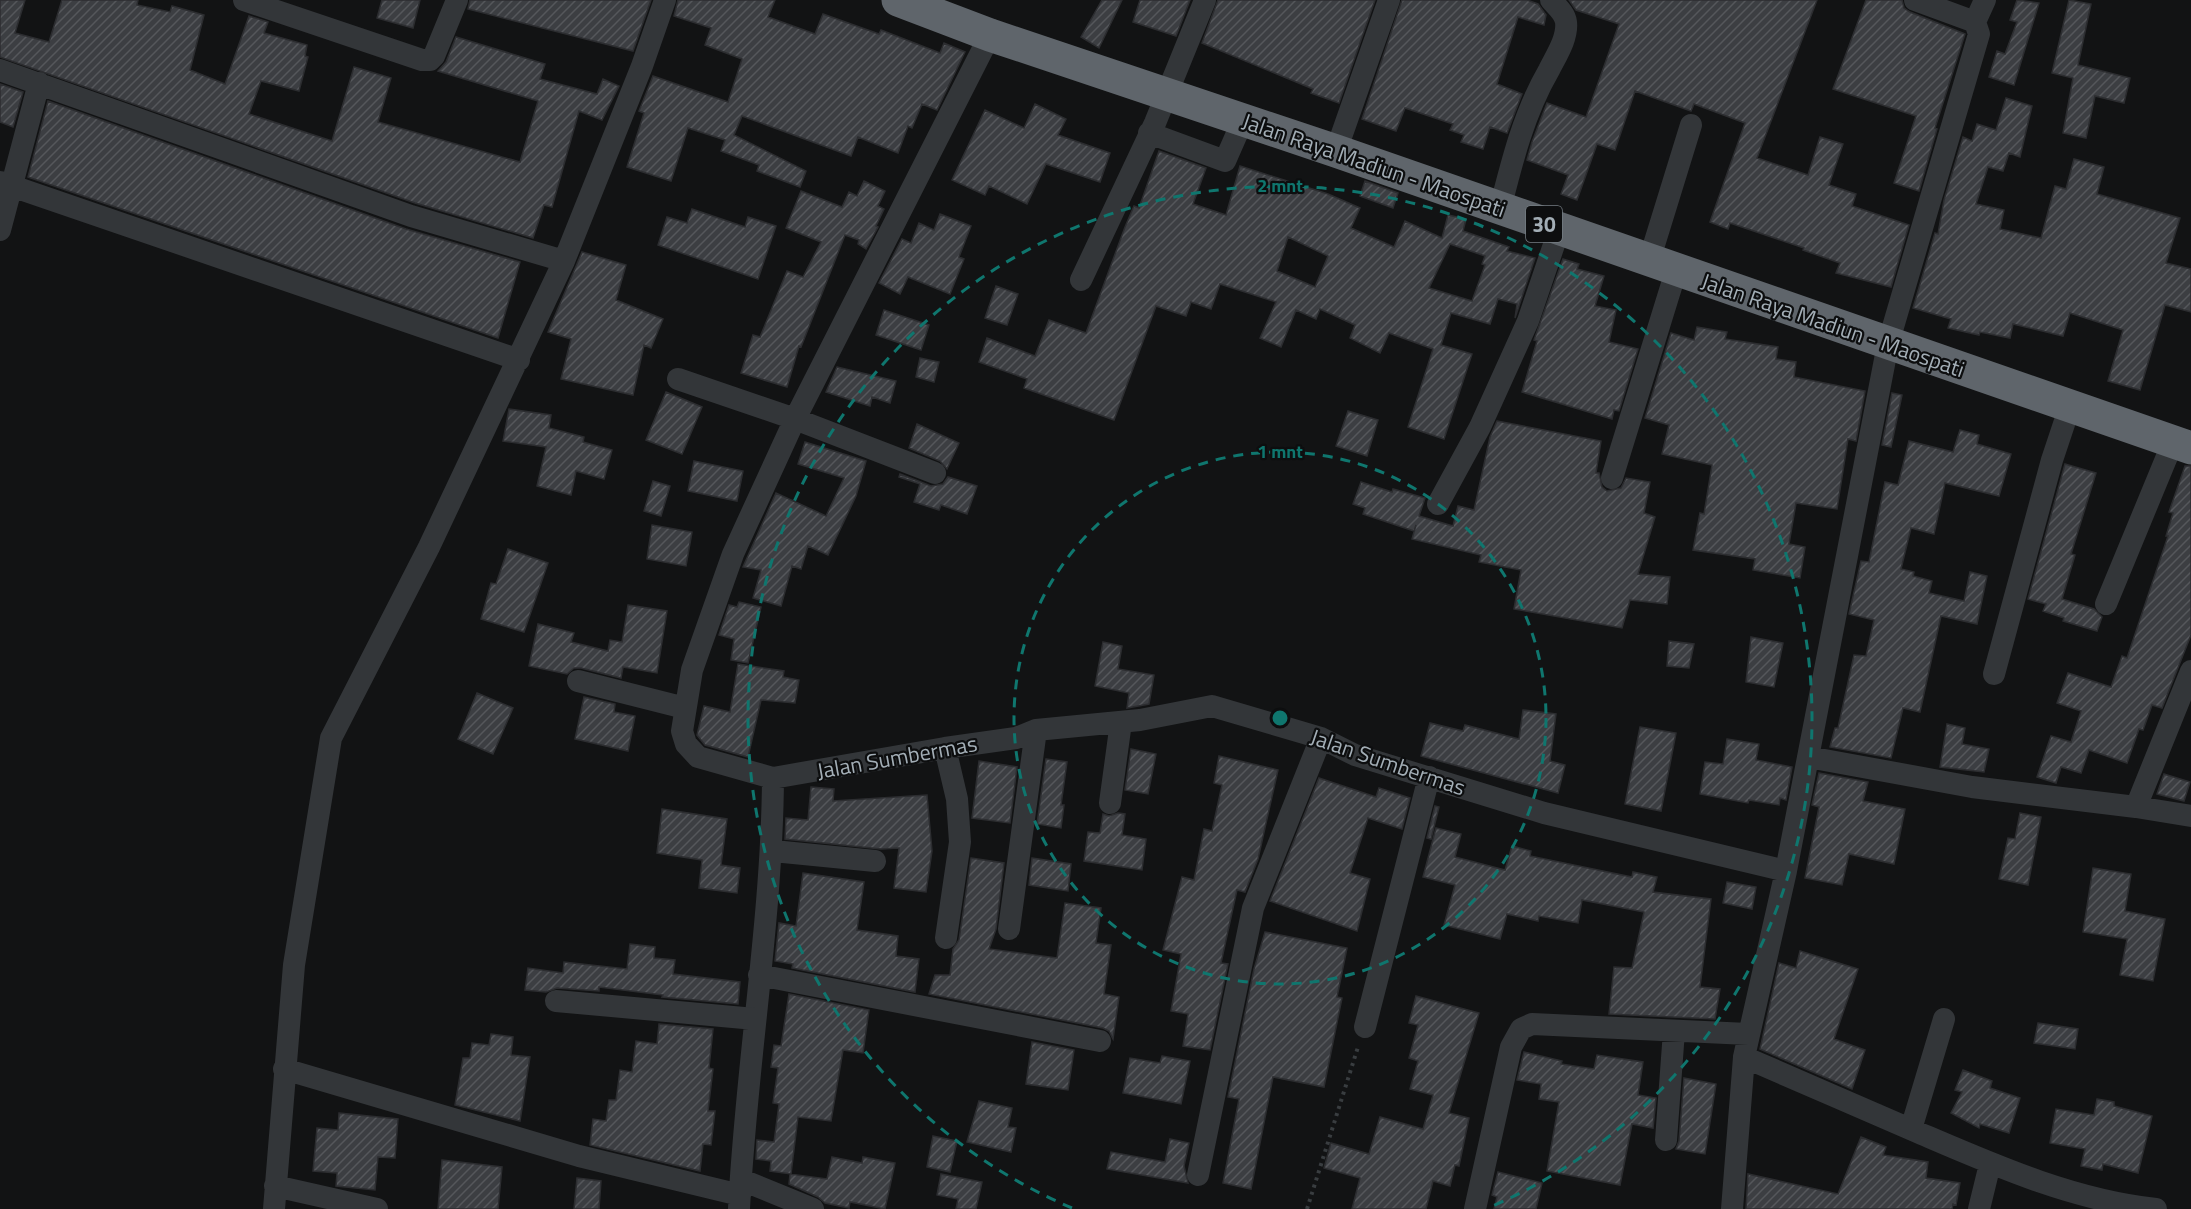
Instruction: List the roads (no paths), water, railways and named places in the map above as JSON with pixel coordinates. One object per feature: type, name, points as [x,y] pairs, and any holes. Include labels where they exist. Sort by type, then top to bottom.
[{"type":"highway","name":"Jalan Raya Madiun - Maospati","points":[[898,0],[990,35],[1336,151],[2182,445]]},
{"type":"street","points":[[244,0],[422,60],[430,60],[434,56],[457,0]]},
{"type":"street","points":[[274,1209],[274,1186],[294,964],[331,738],[429,547],[564,261],[642,66],[665,0]]},
{"type":"street","points":[[1080,280],[1167,95],[1205,0]]},
{"type":"street","points":[[1336,151],[1389,0]]},
{"type":"street","points":[[1500,209],[1517,144],[1536,91],[1561,49],[1566,22],[1561,11],[1551,0]]},
{"type":"street","points":[[1915,0],[1976,22]]},
{"type":"street","points":[[1732,1209],[1744,1057],[1786,871],[1888,344],[1977,43],[1979,34],[1976,22],[1985,0]]},
{"type":"street","points":[[740,1195],[759,975],[773,851],[773,778],[698,757],[686,744],[682,731],[692,670],[733,554],[795,419],[990,35]]},
{"type":"street","points":[[0,70],[411,216],[564,261]]},
{"type":"street","points":[[0,230],[5,183],[39,83]]},
{"type":"street","points":[[1149,133],[1225,161],[1243,120]]},
{"type":"street","points":[[1612,478],[1663,266],[1691,125]]},
{"type":"street","points":[[5,183],[519,360]]},
{"type":"street","points":[[1438,504],[1480,427],[1528,321],[1559,230]]},
{"type":"street","points":[[678,379],[795,419],[935,473]]},
{"type":"street","points":[[1994,674],[2052,460],[2070,406]]},
{"type":"street","points":[[2106,604],[2182,445]]},
{"type":"street","points":[[2136,807],[2191,670]]},
{"type":"street","points":[[578,681],[686,708]]},
{"type":"street","name":"Jalan Sumbermas","points":[[773,778],[1016,738],[1036,730],[1122,722],[1212,706],[1321,738],[1355,755],[1544,813],[1786,871]]},
{"type":"street","points":[[1110,803],[1122,722]]},
{"type":"street","points":[[1009,929],[1036,730]]},
{"type":"street","points":[[1198,1175],[1253,908],[1321,738]]},
{"type":"street","points":[[945,748],[957,799],[960,842],[946,938]]},
{"type":"street","points":[[1808,757],[1972,787],[2191,816]]},
{"type":"street","points":[[1365,1027],[1429,777]]},
{"type":"street","points":[[773,851],[875,861]]},
{"type":"street","points":[[759,975],[1100,1041]]},
{"type":"street","points":[[556,1001],[755,1019]]},
{"type":"street","points":[[1911,1129],[1944,1019]]},
{"type":"street","points":[[1476,1209],[1511,1047],[1521,1029],[1532,1024],[1749,1034]]},
{"type":"street","points":[[1666,1140],[1674,1031]]},
{"type":"street","points":[[1744,1057],[1990,1164],[2101,1205],[2156,1209]]},
{"type":"street","points":[[284,1069],[579,1156],[740,1195],[813,1209]]},
{"type":"street","points":[[1978,1209],[1990,1164]]},
{"type":"street","points":[[274,1186],[376,1209]]}]
